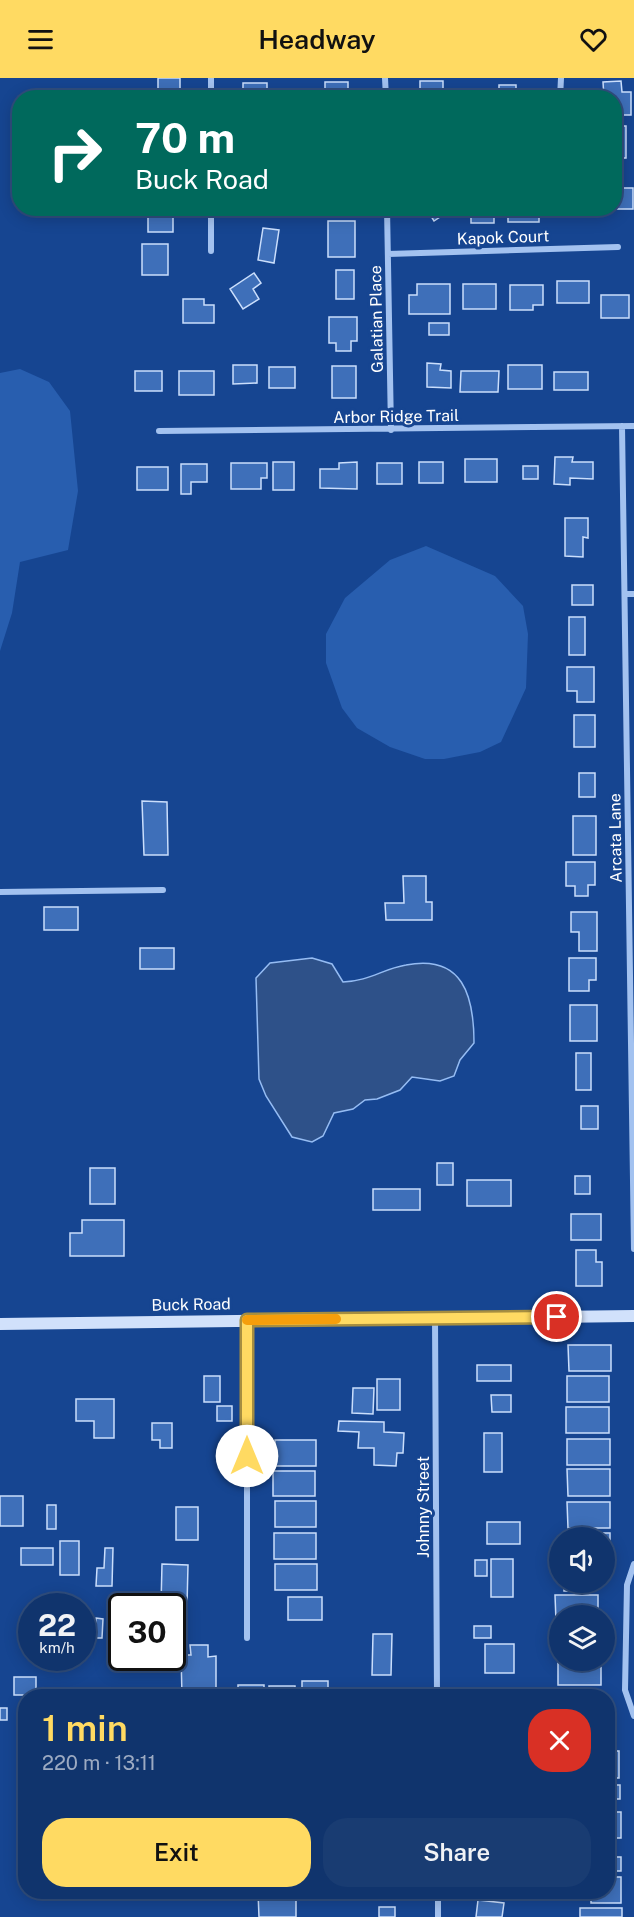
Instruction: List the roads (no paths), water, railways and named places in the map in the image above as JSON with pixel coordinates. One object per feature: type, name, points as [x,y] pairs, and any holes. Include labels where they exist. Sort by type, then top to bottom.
[{"type":"street","points":[[211,216],[211,251]]},
{"type":"street","name":"Galatian Place","points":[[387,216],[391,430]]},
{"type":"street","name":"Kapok Court","points":[[388,254],[618,247]]},
{"type":"street","name":"Arcata Lane","points":[[622,426],[634,1249]]},
{"type":"street","name":"Arbor Ridge Trail","points":[[159,431],[634,426]]},
{"type":"street","points":[[625,594],[634,594]]},
{"type":"street","points":[[0,892],[163,890]]},
{"type":"street","name":"Buck Road","points":[[0,1324],[634,1316]]},
{"type":"street","name":"Johnny Street","points":[[435,1317],[437,1689]]},
{"type":"street","points":[[247,1320],[247,1638]]},
{"type":"street","points":[[634,1564],[627,1585],[625,1690],[634,1716]]},
{"type":"street","points":[[438,1899],[438,1917]]}]
